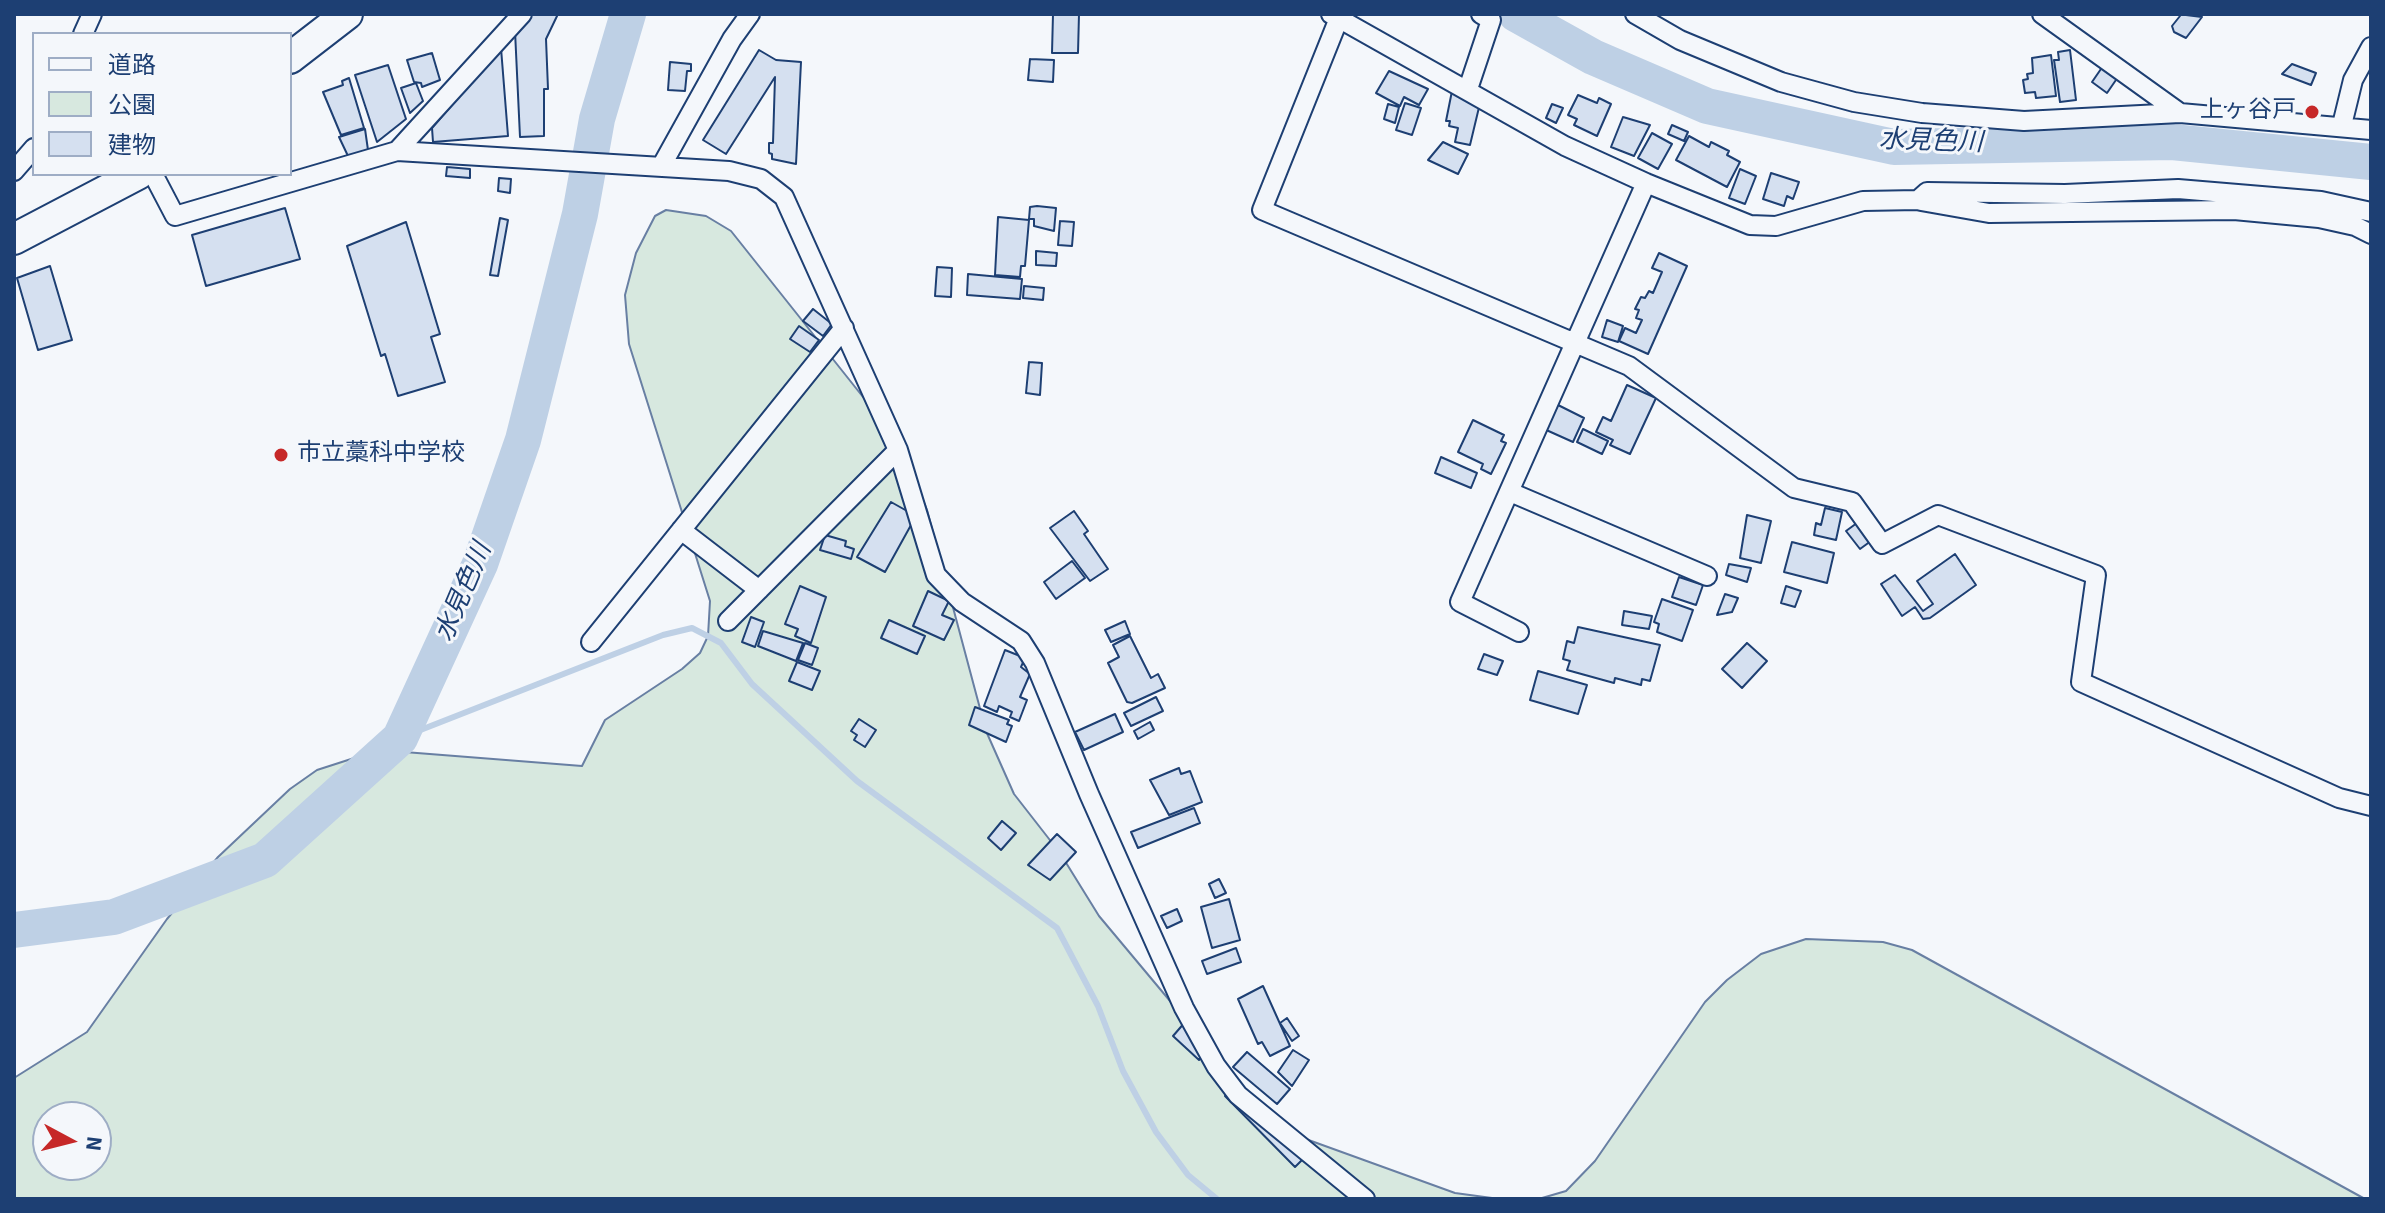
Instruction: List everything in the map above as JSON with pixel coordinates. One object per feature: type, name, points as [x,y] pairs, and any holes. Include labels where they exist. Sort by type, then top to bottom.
[{"type":"highway","points":[[292,56],[347,14]]},
{"type":"highway","points":[[14,239],[33,232],[134,176]]},
{"type":"street","points":[[397,151],[522,14]]},
{"type":"street","points":[[662,165],[732,39],[750,14]]},
{"type":"street","points":[[1468,89],[1491,20],[1481,14]]},
{"type":"street","points":[[1635,14],[1680,40],[1781,82],[1854,102],[1922,113],[2024,121],[2180,113],[2342,125],[2371,130]]},
{"type":"street","points":[[2042,14],[2180,113]]},
{"type":"street","points":[[2371,234],[2355,226],[2319,218],[2234,210],[1989,213],[1918,200],[1863,201],[1776,226],[1750,225],[1565,146],[1335,16],[1262,210],[1573,345],[1629,366],[1794,488],[1852,502],[1882,544],[1938,515],[2096,575],[2081,682],[2339,798],[2371,806]]},
{"type":"street","points":[[2342,125],[2353,80],[2371,47]]},
{"type":"street","points":[[14,171],[32,150]]},
{"type":"street","points":[[154,176],[175,216],[397,151],[662,165],[751,176],[761,179],[784,197],[898,450],[936,575],[962,602],[1021,641],[1035,663],[1184,1008],[1216,1066],[1238,1095],[1365,1199]]},
{"type":"street","points":[[1519,632],[1460,602],[1646,183]]},
{"type":"street","points":[[1918,200],[1927,192],[2065,194],[2178,189],[2321,201],[2371,212]]},
{"type":"street","points":[[591,642],[844,328]]},
{"type":"street","points":[[728,621],[898,450]]},
{"type":"street","points":[[1510,492],[1707,576]]},
{"type":"street","points":[[681,530],[759,590]]},
{"type":"green space","points":[[666,210],[706,216],[731,231],[902,446],[927,510],[986,731],[1014,794],[1060,853],[1099,916],[1262,1111],[1303,1138],[1455,1193],[1492,1198],[1542,1198],[1566,1191],[1595,1161],[1705,1002],[1727,980],[1761,954],[1806,939],[1883,942],[1912,950],[2365,1199],[14,1199],[14,1078],[87,1032],[167,919],[218,857],[290,789],[317,770],[379,750],[582,766],[605,720],[682,669],[700,653],[708,636],[710,601],[629,344],[625,295],[636,253],[655,216]]},
{"type":"building","points":[[529,14],[558,14],[546,39],[548,89],[544,89],[544,136],[520,137],[515,31]]},
{"type":"building","points":[[1053,14],[1079,14],[1078,53],[1052,53]]},
{"type":"building","points":[[2178,14],[2202,17],[2186,38],[2174,32],[2172,26],[2180,16]]},
{"type":"building","points":[[501,48],[508,136],[433,142],[432,128]]},
{"type":"building","points":[[759,50],[776,60],[801,62],[796,164],[772,159],[769,153],[769,143],[773,143],[775,77],[726,154],[703,140]]},
{"type":"building","points":[[2070,50],[2076,100],[2060,102],[2054,60],[2059,60],[2058,52]]},
{"type":"building","points":[[432,53],[440,80],[422,87],[421,83],[414,82],[407,60]]},
{"type":"building","points":[[2051,55],[2056,96],[2036,98],[2035,92],[2025,93],[2023,80],[2028,79],[2027,74],[2033,73],[2032,58]]},
{"type":"building","points":[[1030,59],[1054,60],[1053,82],[1028,80]]},
{"type":"building","points":[[670,62],[691,64],[685,91],[668,90]]},
{"type":"building","points":[[2292,64],[2316,73],[2311,85],[2282,74]]},
{"type":"building","points":[[388,65],[406,119],[377,142],[355,75]]},
{"type":"building","points":[[2103,66],[2118,77],[2107,93],[2092,82]]},
{"type":"building","points":[[1389,71],[1428,89],[1419,105],[1404,97],[1400,106],[1376,93]]},
{"type":"building","points":[[349,78],[364,128],[341,135],[323,92],[343,85],[342,81]]},
{"type":"building","points":[[416,83],[423,101],[410,113],[401,88]]},
{"type":"building","points":[[1452,91],[1481,99],[1470,145],[1455,142],[1458,128],[1449,126],[1450,121],[1446,121]]},
{"type":"building","points":[[1578,95],[1597,103],[1599,98],[1611,104],[1597,136],[1574,125],[1577,119],[1568,115]]},
{"type":"building","points":[[1405,103],[1421,108],[1412,135],[1396,130]]},
{"type":"building","points":[[1388,104],[1399,107],[1395,123],[1384,119]]},
{"type":"building","points":[[1552,104],[1563,108],[1556,123],[1546,118]]},
{"type":"building","points":[[1623,117],[1650,125],[1634,156],[1611,147]]},
{"type":"building","points":[[1672,125],[1688,132],[1684,141],[1668,134]]},
{"type":"building","points":[[365,129],[368,150],[348,156],[339,137]]},
{"type":"building","points":[[1652,133],[1672,144],[1658,169],[1638,158]]},
{"type":"building","points":[[1689,136],[1709,147],[1711,142],[1729,151],[1727,155],[1740,162],[1727,187],[1676,160]]},
{"type":"building","points":[[1443,142],[1468,154],[1458,174],[1428,160]]},
{"type":"building","points":[[447,167],[470,169],[470,178],[446,176]]},
{"type":"building","points":[[1740,169],[1756,176],[1745,204],[1729,198]]},
{"type":"building","points":[[1771,173],[1799,182],[1793,199],[1787,196],[1784,206],[1763,199]]},
{"type":"building","points":[[499,178],[511,179],[510,193],[498,191]]},
{"type":"building","points":[[1030,207],[1056,208],[1054,231],[1034,226],[1034,219],[1029,219]]},
{"type":"building","points":[[285,208],[300,259],[206,286],[192,235]]},
{"type":"building","points":[[998,217],[1029,220],[1025,266],[1021,266],[1020,277],[995,275]]},
{"type":"building","points":[[500,218],[508,220],[498,276],[490,275]]},
{"type":"building","points":[[1060,221],[1074,222],[1072,246],[1058,245]]},
{"type":"building","points":[[406,222],[440,334],[431,337],[445,382],[398,396],[385,354],[381,356],[347,246]]},
{"type":"building","points":[[1036,251],[1057,253],[1056,266],[1036,265]]},
{"type":"building","points":[[1659,253],[1687,266],[1648,354],[1619,341],[1625,328],[1636,333],[1642,320],[1636,318],[1639,310],[1635,309],[1641,297],[1645,298],[1649,291],[1653,293],[1662,272],[1652,268]]},
{"type":"building","points":[[50,266],[72,340],[38,350],[17,278]]},
{"type":"building","points":[[937,267],[952,268],[951,297],[935,296]]},
{"type":"building","points":[[968,274],[1022,279],[1020,299],[967,295]]},
{"type":"building","points":[[1024,286],[1044,288],[1043,300],[1023,298]]},
{"type":"building","points":[[813,309],[832,324],[823,336],[803,321]]},
{"type":"building","points":[[1607,320],[1623,326],[1618,342],[1602,337]]},
{"type":"building","points":[[799,326],[819,340],[810,352],[790,339]]},
{"type":"building","points":[[1029,362],[1042,363],[1040,395],[1026,393]]},
{"type":"building","points":[[1627,385],[1656,398],[1630,454],[1610,445],[1613,440],[1596,432],[1603,417],[1611,421]]},
{"type":"building","points":[[1556,404],[1584,418],[1573,442],[1544,429]]},
{"type":"building","points":[[1473,420],[1504,435],[1501,441],[1506,443],[1491,474],[1481,469],[1483,464],[1458,452]]},
{"type":"building","points":[[1583,429],[1608,441],[1602,454],[1577,442]]},
{"type":"building","points":[[1441,457],[1477,473],[1471,488],[1435,473]]},
{"type":"building","points":[[891,502],[916,516],[885,572],[857,557]]},
{"type":"building","points":[[1825,508],[1842,512],[1836,540],[1814,535],[1816,523],[1821,525]]},
{"type":"building","points":[[1074,511],[1088,531],[1084,534],[1108,569],[1090,581],[1050,528]]},
{"type":"building","points":[[1747,515],[1771,521],[1761,563],[1740,558]]},
{"type":"building","points":[[1861,520],[1875,538],[1860,549],[1846,531]]},
{"type":"building","points":[[825,535],[846,541],[845,546],[854,549],[851,559],[820,550]]},
{"type":"building","points":[[1792,542],[1834,553],[1827,583],[1784,572]]},
{"type":"building","points":[[1955,554],[1976,585],[1930,618],[1923,619],[1915,607],[1902,616],[1881,584],[1895,575],[1923,611],[1933,604],[1917,581]]},
{"type":"building","points":[[1072,561],[1085,578],[1056,599],[1044,582]]},
{"type":"building","points":[[1729,564],[1751,568],[1747,582],[1726,575]]},
{"type":"building","points":[[1679,577],[1703,585],[1696,605],[1672,597]]},
{"type":"building","points":[[800,586],[826,597],[811,643],[795,636],[798,629],[785,624]]},
{"type":"building","points":[[1786,586],[1801,591],[1795,607],[1781,603]]},
{"type":"building","points":[[928,591],[949,601],[942,615],[954,620],[944,640],[913,626]]},
{"type":"building","points":[[1725,594],[1738,598],[1732,612],[1717,615]]},
{"type":"building","points":[[1662,599],[1693,610],[1682,641],[1657,632],[1659,624],[1654,622]]},
{"type":"building","points":[[1624,611],[1652,616],[1649,629],[1622,625]]},
{"type":"building","points":[[751,617],[764,622],[755,647],[742,642]]},
{"type":"building","points":[[889,620],[925,636],[917,654],[881,638]]},
{"type":"building","points":[[1125,621],[1130,634],[1111,642],[1105,630]]},
{"type":"building","points":[[1578,627],[1660,645],[1650,681],[1642,679],[1641,685],[1615,678],[1614,683],[1567,670],[1570,661],[1563,659],[1567,641],[1574,643]]},
{"type":"building","points":[[763,631],[803,643],[796,661],[758,646]]},
{"type":"building","points":[[1130,636],[1151,678],[1158,674],[1165,688],[1132,703],[1127,702],[1108,663],[1119,657],[1113,645]]},
{"type":"building","points":[[805,643],[818,648],[812,665],[798,660]]},
{"type":"building","points":[[1747,643],[1767,661],[1742,688],[1722,669]]},
{"type":"building","points":[[1005,650],[1025,658],[1021,667],[1030,674],[1020,697],[1027,700],[1019,721],[1010,717],[1012,712],[999,706],[997,712],[984,706]]},
{"type":"building","points":[[1484,654],[1503,661],[1497,675],[1478,669]]},
{"type":"building","points":[[797,662],[820,671],[812,690],[789,681]]},
{"type":"building","points":[[1538,671],[1587,685],[1578,714],[1530,700]]},
{"type":"building","points":[[1156,697],[1163,711],[1131,726],[1124,713]]},
{"type":"building","points":[[975,707],[1009,720],[1007,724],[1012,726],[1006,742],[969,725]]},
{"type":"building","points":[[1115,714],[1123,732],[1084,750],[1075,732]]},
{"type":"building","points":[[859,719],[876,730],[865,747],[854,740],[857,735],[851,731]]},
{"type":"building","points":[[1150,722],[1154,730],[1138,739],[1134,731]]},
{"type":"building","points":[[1179,768],[1181,774],[1190,771],[1202,802],[1169,815],[1150,780]]},
{"type":"building","points":[[1194,808],[1200,823],[1138,848],[1131,832]]},
{"type":"building","points":[[1002,821],[1016,833],[1001,850],[988,838]]},
{"type":"building","points":[[1057,834],[1076,852],[1050,880],[1028,865]]},
{"type":"building","points":[[1219,879],[1226,893],[1215,898],[1209,884]]},
{"type":"building","points":[[1229,899],[1240,940],[1212,948],[1201,907]]},
{"type":"building","points":[[1177,909],[1182,921],[1167,928],[1161,916]]},
{"type":"building","points":[[1236,948],[1241,962],[1207,974],[1202,961]]},
{"type":"building","points":[[1263,986],[1290,1046],[1270,1056],[1262,1042],[1258,1044],[1238,999]]},
{"type":"building","points":[[1287,1018],[1299,1036],[1292,1041],[1280,1023]]},
{"type":"building","points":[[1186,1021],[1204,1054],[1199,1060],[1173,1036]]},
{"type":"building","points":[[1293,1050],[1309,1060],[1292,1086],[1278,1072]]},
{"type":"building","points":[[1247,1052],[1290,1089],[1277,1104],[1233,1067]]},
{"type":"building","points":[[1231,1090],[1305,1157],[1295,1167],[1225,1096]]},
{"type":"waterway","name":"水見色川","points":[[14,930],[114,917],[265,860],[400,738],[480,564],[523,440],[580,214],[597,119],[628,14]]},
{"type":"waterway","name":"水見色川","points":[[1516,14],[1593,57],[1707,106],[1894,147],[2172,142],[2371,162]]},
{"type":"waterway","points":[[400,738],[663,635],[692,628],[721,643],[752,684],[857,781],[1057,928],[1098,1006],[1123,1071],[1156,1132],[1188,1175],[1217,1199]]},
{"type":"place","name":"上ヶ谷戸","points":[[2312,112]]},
{"type":"place","name":"市立藁科中学校","points":[[281,455]]}]
